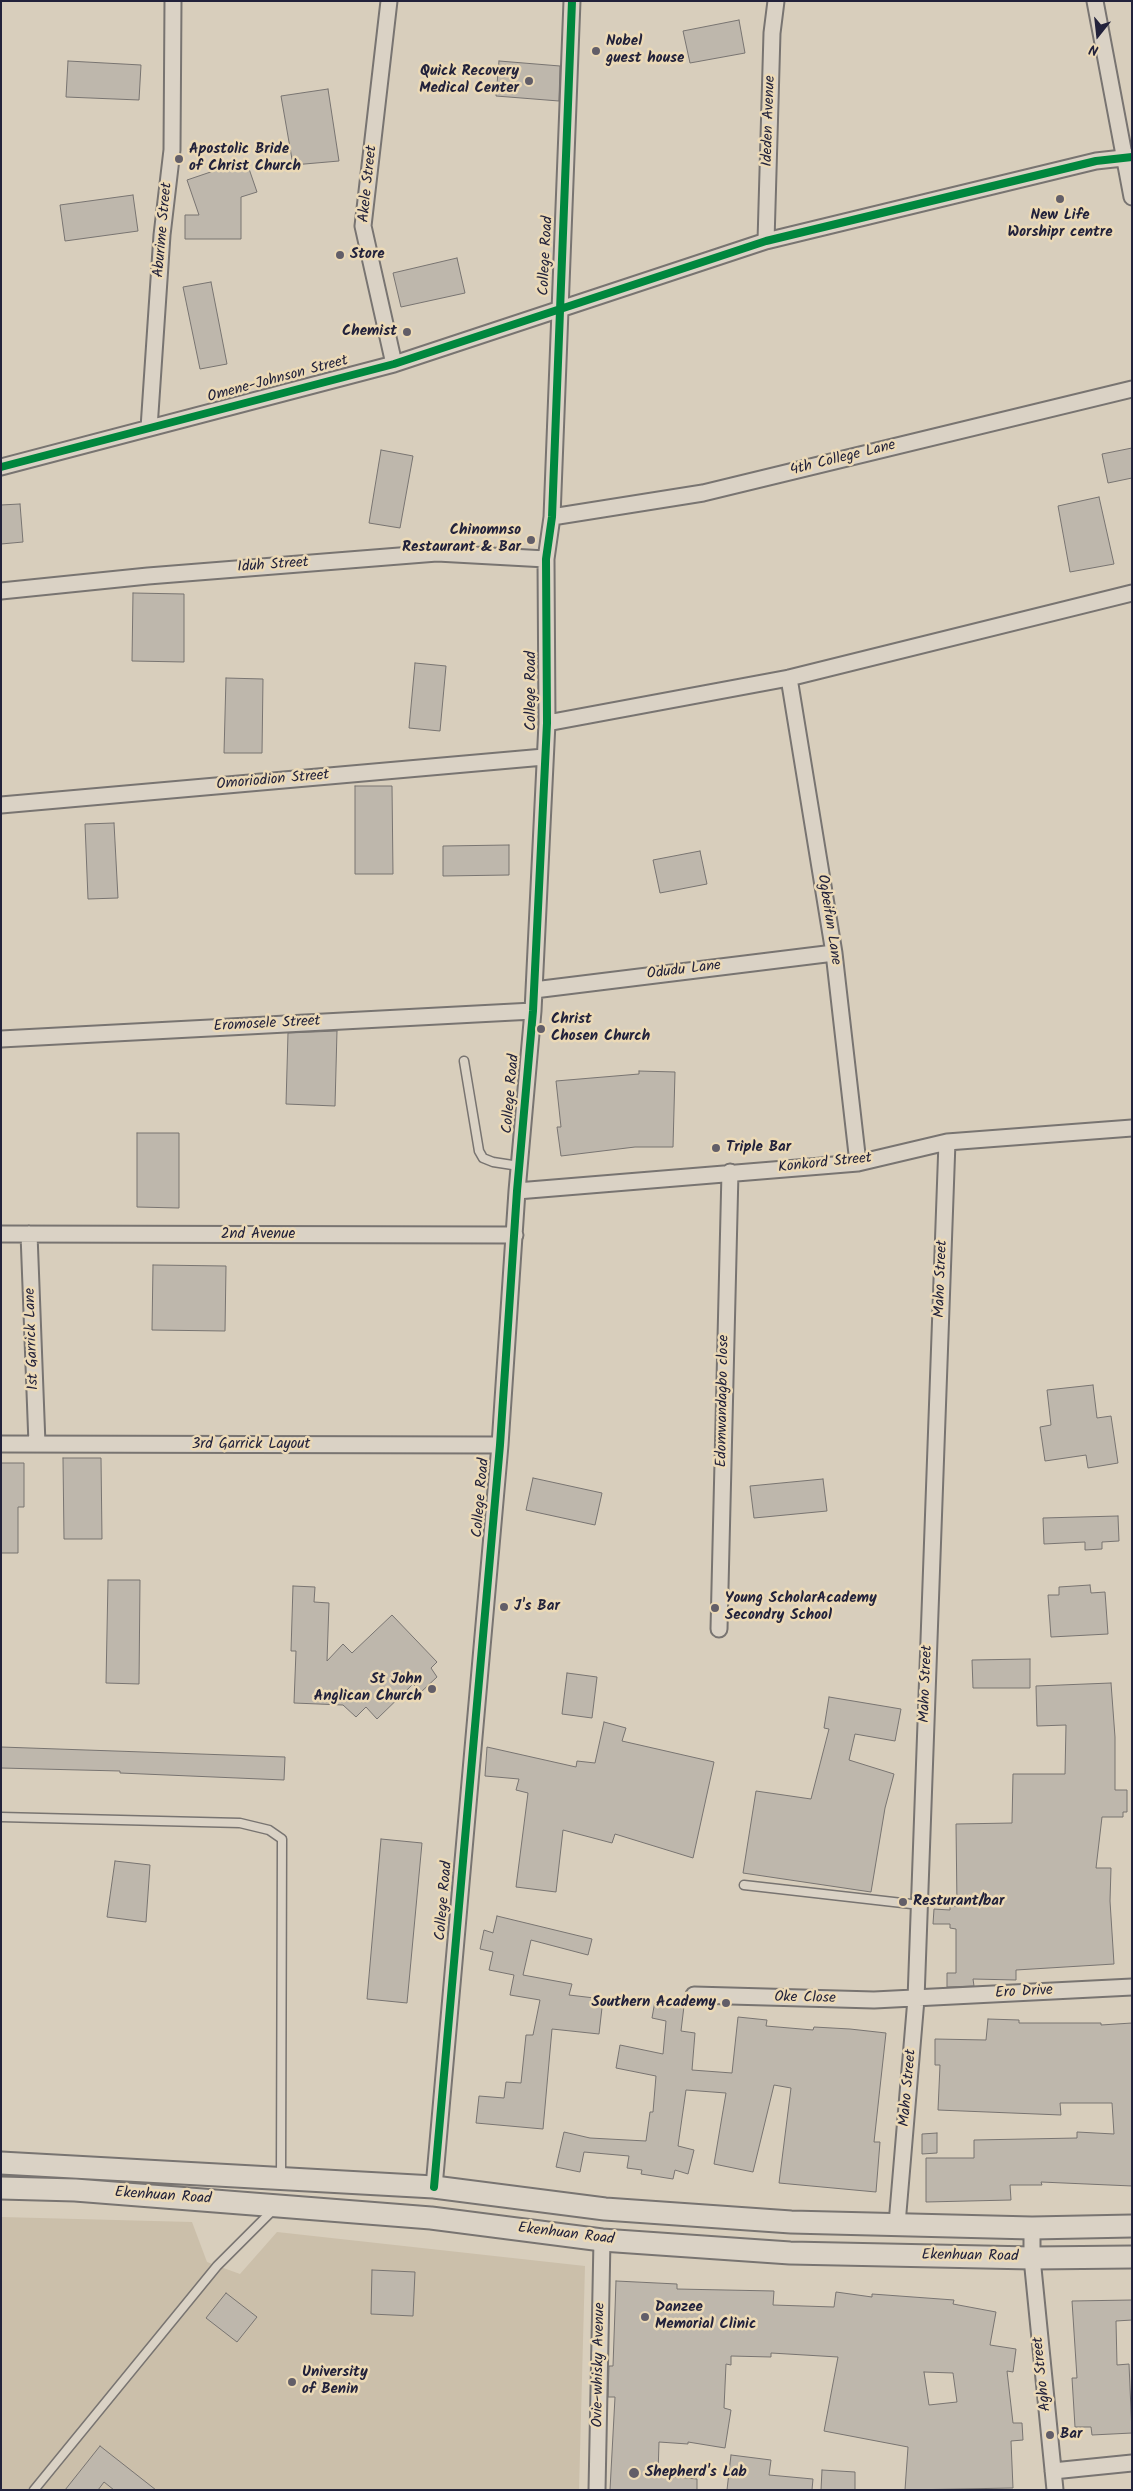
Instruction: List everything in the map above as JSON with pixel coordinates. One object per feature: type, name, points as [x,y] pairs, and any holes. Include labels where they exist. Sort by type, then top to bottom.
[{"type":"main road","name":"Ekenhuan Road","points":[[1,2164],[434,2187],[605,2209],[791,2222],[1032,2228],[1132,2226]]},
{"type":"main road","name":"Ekenhuan Road","points":[[1,2188],[75,2190],[431,2218],[602,2240],[790,2253],[1032,2258],[1132,2257]]},
{"type":"street","name":"Aburime Street","points":[[149,428],[162,235],[172,150],[173,1]]},
{"type":"street","name":"Akele Street","points":[[389,1],[363,226],[394,364]]},
{"type":"street","name":"College Road","points":[[434,2187],[500,1445],[517,1191],[533,1011],[546,723],[546,559],[552,517],[558,309],[572,1]]},
{"type":"street","name":"Ideden Avenue","points":[[766,241],[772,33],[776,1]]},
{"type":"street","points":[[1095,1],[1127,156],[1132,197]]},
{"type":"street","name":"Omene-Johnson Street","points":[[1,467],[394,364],[766,241],[1127,156]]},
{"type":"street","name":"4th College Lane","points":[[552,517],[703,493],[1132,389]]},
{"type":"street","name":"Iduh Street","points":[[1,591],[148,576],[437,553],[546,559]]},
{"type":"street","points":[[546,723],[789,678],[1132,593]]},
{"type":"street","name":"Ogbeifun Lane","points":[[789,678],[834,953],[858,1163]]},
{"type":"street","name":"Omoriodion Street","points":[[1,805],[544,757]]},
{"type":"street","name":"Odudu Lane","points":[[534,990],[834,953]]},
{"type":"street","name":"Eromosele Street","points":[[1,1039],[533,1011]]},
{"type":"street","name":"Konkord Street","points":[[517,1191],[730,1172],[858,1163],[947,1142],[1132,1128]]},
{"type":"street","name":"Maho Street","points":[[897,2224],[916,1999],[947,1142]]},
{"type":"street","name":"Edomwandagbo close","points":[[719,1629],[730,1172]]},
{"type":"street","name":"2nd Avenue","points":[[1,1234],[514,1235]]},
{"type":"street","name":"1st Garrick Lane","points":[[29,1234],[38,1444]]},
{"type":"street","name":"3rd Garrick Layout","points":[[1,1444],[500,1445]]},
{"type":"street","name":"Ero Drive","points":[[916,1999],[1132,1987]]},
{"type":"street","name":"Oke Close","points":[[694,1994],[785,1999],[916,1999]]},
{"type":"street","name":"Agho Street","points":[[1032,2228],[1032,2258],[1055,2490]]},
{"type":"street","name":"Ovie-whisky Avenue","points":[[598,2490],[602,2240]]},
{"type":"street","points":[[1053,2471],[1132,2463]]},
{"type":"lane","points":[[464,1061],[478,1150],[484,1158],[493,1162],[519,1166]]},
{"type":"lane","points":[[1,1817],[240,1823],[269,1830],[282,1839],[281,2179]]},
{"type":"lane","points":[[744,1885],[920,1905]]},
{"type":"lane","points":[[34,2490],[217,2266],[277,2206]]},
{"type":"shaded area","name":"University of Benin","points":[[1,2217],[192,2222],[207,2262],[240,2274],[277,2232],[585,2266],[579,2490],[1,2490]]},
{"type":"building","points":[[739,20],[745,53],[690,63],[683,31]]},
{"type":"building","points":[[68,61],[141,65],[139,100],[66,97]]},
{"type":"building","name":"Quick Recovery Medical Center","points":[[499,61],[560,66],[559,101],[496,96]]},
{"type":"building","points":[[328,89],[339,161],[293,165],[281,96]]},
{"type":"building","points":[[246,160],[257,192],[241,197],[241,239],[185,239],[185,215],[199,215],[187,180]]},
{"type":"building","points":[[133,195],[138,231],[65,241],[60,205]]},
{"type":"building","points":[[457,258],[465,293],[401,307],[393,273]]},
{"type":"building","points":[[211,282],[227,364],[200,369],[183,287]]},
{"type":"building","points":[[1132,448],[1132,478],[1108,483],[1102,454]]},
{"type":"building","points":[[381,450],[413,456],[400,528],[369,523]]},
{"type":"building","points":[[1099,497],[1114,564],[1070,572],[1058,506]]},
{"type":"building","points":[[20,504],[23,542],[1,544],[1,505]]},
{"type":"building","points":[[133,593],[184,594],[184,662],[132,661]]},
{"type":"building","points":[[415,663],[446,666],[440,731],[409,728]]},
{"type":"building","points":[[226,678],[263,679],[262,753],[224,753]]},
{"type":"building","points":[[355,786],[392,786],[393,874],[355,874]]},
{"type":"building","points":[[114,823],[118,898],[88,899],[85,824]]},
{"type":"building","points":[[509,845],[509,875],[443,876],[443,846]]},
{"type":"building","points":[[700,851],[707,884],[660,893],[653,860]]},
{"type":"building","points":[[337,1031],[335,1106],[286,1104],[288,1033]]},
{"type":"building","points":[[639,1071],[675,1072],[673,1147],[635,1147],[561,1156],[557,1127],[561,1127],[556,1081],[639,1074]]},
{"type":"building","points":[[137,1133],[179,1133],[179,1208],[137,1207]]},
{"type":"building","points":[[153,1265],[226,1266],[225,1331],[152,1330]]},
{"type":"building","points":[[1093,1385],[1097,1418],[1111,1416],[1118,1463],[1088,1468],[1086,1455],[1045,1461],[1040,1427],[1051,1425],[1047,1390]]},
{"type":"building","points":[[63,1458],[101,1458],[102,1539],[64,1539]]},
{"type":"building","points":[[1,1463],[24,1463],[24,1507],[18,1507],[18,1553],[1,1553]]},
{"type":"building","points":[[533,1478],[602,1493],[595,1525],[526,1510]]},
{"type":"building","points":[[823,1479],[827,1511],[754,1518],[750,1486]]},
{"type":"building","points":[[1118,1516],[1119,1541],[1102,1542],[1102,1549],[1085,1550],[1085,1542],[1044,1544],[1043,1518]]},
{"type":"building","points":[[108,1580],[140,1580],[139,1684],[106,1683]]},
{"type":"building","points":[[1090,1585],[1091,1593],[1105,1592],[1108,1634],[1051,1637],[1048,1595],[1059,1595],[1059,1587]]},
{"type":"building","points":[[293,1586],[315,1587],[314,1602],[329,1603],[327,1661],[343,1644],[352,1653],[392,1615],[437,1662],[431,1668],[437,1677],[421,1692],[413,1684],[377,1719],[366,1707],[356,1717],[343,1705],[294,1703],[296,1651],[291,1651]]},
{"type":"building","points":[[1030,1659],[1030,1688],[973,1688],[972,1660]]},
{"type":"building","points":[[567,1673],[597,1677],[592,1718],[562,1714]]},
{"type":"building","points":[[1111,1683],[1115,1737],[1115,1790],[1127,1790],[1127,1812],[1123,1812],[1123,1817],[1102,1817],[1096,1868],[1111,1868],[1110,1901],[1114,1964],[1016,1970],[1016,1980],[973,1979],[974,1986],[947,1987],[947,1973],[956,1973],[956,1929],[950,1928],[950,1924],[933,1924],[934,1909],[950,1910],[950,1906],[957,1906],[956,1824],[1012,1823],[1013,1774],[1065,1774],[1066,1725],[1037,1726],[1036,1686]]},
{"type":"building","points":[[829,1697],[901,1709],[895,1741],[855,1734],[849,1760],[894,1774],[885,1808],[871,1892],[743,1873],[756,1791],[811,1799],[829,1729],[824,1728]]},
{"type":"building","points":[[604,1722],[626,1728],[622,1741],[714,1762],[693,1858],[615,1834],[612,1843],[563,1830],[556,1892],[516,1887],[528,1793],[516,1790],[519,1779],[485,1776],[487,1747],[576,1767],[577,1761],[595,1763]]},
{"type":"building","points":[[1,1747],[285,1757],[284,1780],[120,1773],[120,1771],[1,1768]]},
{"type":"building","points":[[381,1839],[422,1843],[407,2003],[367,1999]]},
{"type":"building","points":[[115,1861],[150,1865],[146,1922],[107,1917]]},
{"type":"building","points":[[497,1916],[592,1939],[588,1955],[531,1940],[523,1975],[572,1984],[569,1995],[603,1999],[599,2034],[552,2029],[543,2129],[476,2123],[479,2096],[504,2098],[506,2082],[521,2083],[526,2035],[533,2035],[540,2000],[510,1995],[514,1975],[489,1970],[493,1952],[480,1949],[484,1930],[493,1933]]},
{"type":"building","points":[[655,2001],[684,2006],[681,2031],[695,2033],[692,2070],[732,2073],[738,2017],[767,2020],[766,2026],[813,2030],[814,2027],[850,2029],[886,2033],[874,2142],[880,2142],[876,2192],[779,2183],[791,2088],[774,2085],[753,2172],[714,2164],[726,2093],[686,2090],[678,2146],[694,2150],[688,2174],[675,2170],[673,2179],[641,2174],[642,2170],[627,2168],[629,2156],[584,2152],[580,2172],[556,2167],[564,2132],[590,2138],[646,2141],[650,2112],[653,2112],[656,2076],[616,2068],[620,2045],[663,2054],[666,2021],[652,2018]]},
{"type":"building","points":[[988,2019],[1019,2020],[1019,2023],[1101,2023],[1101,2025],[1132,2023],[1132,2186],[1041,2182],[1042,2185],[1010,2185],[1011,2200],[926,2202],[926,2158],[974,2158],[974,2140],[1077,2138],[1077,2132],[1114,2134],[1112,2103],[1060,2103],[1061,2115],[938,2110],[940,2065],[935,2065],[935,2039],[986,2040]]},
{"type":"building","points":[[937,2133],[937,2153],[922,2154],[922,2134]]},
{"type":"building","points":[[372,2270],[415,2272],[413,2316],[371,2314]]},
{"type":"building","points":[[616,2281],[677,2284],[677,2289],[774,2291],[773,2305],[834,2307],[836,2292],[872,2297],[872,2294],[954,2300],[953,2304],[996,2312],[990,2345],[1016,2349],[1013,2372],[1007,2371],[1013,2423],[1022,2423],[1023,2440],[1011,2441],[1013,2488],[905,2490],[908,2447],[824,2431],[838,2357],[771,2353],[771,2357],[731,2356],[731,2365],[726,2364],[724,2408],[731,2410],[725,2448],[688,2442],[688,2444],[659,2442],[658,2475],[697,2479],[697,2490],[610,2490],[615,2397],[608,2397],[609,2366],[613,2366]],"holes":[[[924,2372],[953,2373],[957,2402],[929,2405]]]},
{"type":"building","points":[[226,2293],[257,2317],[237,2342],[206,2318]]},
{"type":"building","points":[[1132,2300],[1132,2320],[1116,2321],[1117,2365],[1129,2364],[1132,2433],[1092,2435],[1091,2427],[1075,2427],[1072,2378],[1077,2378],[1072,2301]]},
{"type":"building","points":[[100,2446],[156,2490],[114,2490],[104,2482],[98,2490],[65,2490]]},
{"type":"building","points":[[731,2455],[771,2460],[769,2475],[813,2479],[812,2490],[727,2490]]},
{"type":"building","points":[[822,2470],[855,2472],[855,2490],[821,2490]]},
{"type":"cycle path","points":[[434,2187],[500,1445],[517,1191],[533,1011],[547,723],[546,559],[552,517],[572,1]]},
{"type":"cycle path","points":[[1,467],[394,364],[766,241],[1096,161],[1132,157]]},
{"type":"place","name":"Nobel guest house","points":[[596,51]]},
{"type":"place","name":"Quick Recovery Medical Center","points":[[529,81]]},
{"type":"place","name":"Apostolic Bride of Christ Church","points":[[179,159]]},
{"type":"place","name":"New Life Worshipr centre","points":[[1060,199]]},
{"type":"place","name":"Store","points":[[340,255]]},
{"type":"place","name":"Chemist","points":[[407,332]]},
{"type":"place","name":"Chinomnso Restaurant & Bar","points":[[531,540]]},
{"type":"place","name":"Christ Chosen Church","points":[[541,1029]]},
{"type":"place","name":"Triple Bar","points":[[716,1148]]},
{"type":"place","name":"J's Bar","points":[[504,1607]]},
{"type":"place","name":"Young ScholarAcademy Secondry School","points":[[715,1608]]},
{"type":"place","name":"St John Anglican Church","points":[[432,1689]]},
{"type":"place","name":"Resturant/bar","points":[[903,1902]]},
{"type":"place","name":"Southern Academy","points":[[726,2003]]},
{"type":"place","name":"Danzee Memorial Clinic","points":[[645,2317]]},
{"type":"place","name":"University of Benin","points":[[292,2382]]},
{"type":"place","name":"Bar","points":[[1050,2435]]},
{"type":"place","name":"Shepherd's Lab","points":[[634,2473]]}]
